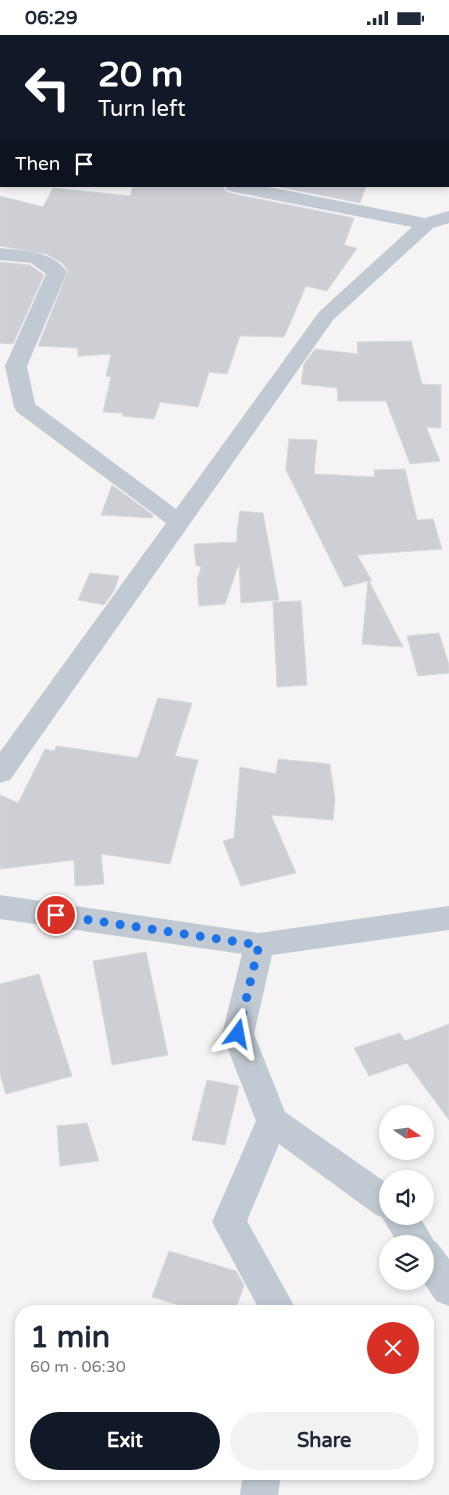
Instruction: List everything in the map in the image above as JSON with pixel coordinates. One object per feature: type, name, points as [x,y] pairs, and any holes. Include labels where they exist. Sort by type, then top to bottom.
[{"type":"street","points":[[245,187],[291,191],[426,224]]},
{"type":"street","points":[[0,773],[326,316],[426,224],[449,217]]},
{"type":"street","points":[[0,254],[36,258],[57,273],[16,366],[25,407],[179,522]]},
{"type":"street","points":[[0,401],[20,384]]},
{"type":"street","points":[[0,907],[259,945],[449,917]]},
{"type":"street","points":[[259,945],[238,1034],[272,1121],[379,1198]]},
{"type":"street","points":[[272,1121],[229,1222],[276,1305]]},
{"type":"street","points":[[434,1267],[449,1289]]},
{"type":"street","points":[[259,1495],[261,1480]]},
{"type":"building","points":[[133,187],[224,187],[226,192],[234,194],[354,218],[344,245],[357,248],[327,291],[306,286],[284,337],[240,336],[227,374],[209,372],[198,407],[160,402],[154,419],[122,416],[123,413],[103,412],[111,377],[106,376],[111,354],[78,356],[78,348],[38,346],[68,271],[62,263],[46,254],[0,246],[0,196],[43,207],[53,188],[130,196]]},
{"type":"building","points":[[280,187],[366,187],[360,203]]},
{"type":"building","points":[[0,262],[30,265],[44,275],[13,344],[0,343]]},
{"type":"building","points":[[411,341],[422,384],[441,385],[441,428],[426,427],[440,461],[410,464],[386,401],[338,401],[337,388],[301,384],[304,364],[315,349],[358,354],[357,342]]},
{"type":"building","points":[[289,439],[317,440],[314,474],[375,477],[374,470],[405,469],[417,520],[433,519],[442,549],[357,555],[372,581],[369,581],[403,647],[362,644],[368,581],[344,587],[286,470]]},
{"type":"building","points":[[112,485],[153,515],[152,518],[101,515]]},
{"type":"building","points":[[240,511],[263,513],[279,600],[241,603],[239,563],[225,604],[199,606],[197,580],[201,567],[196,565],[194,544],[237,542]]},
{"type":"building","points":[[90,573],[119,576],[114,591],[104,605],[78,600]]},
{"type":"building","points":[[301,601],[307,685],[277,687],[273,602]]},
{"type":"building","points":[[439,633],[449,665],[449,673],[418,676],[407,636]]},
{"type":"building","points":[[158,698],[192,703],[175,756],[198,760],[170,864],[101,854],[104,884],[75,886],[74,860],[0,869],[0,795],[18,803],[45,749],[54,751],[57,746],[138,758]]},
{"type":"building","points":[[278,759],[330,764],[335,800],[333,820],[271,815],[296,873],[241,886],[223,841],[234,838],[240,767],[276,774]]},
{"type":"building","points":[[146,952],[168,1055],[112,1065],[93,961]]},
{"type":"building","points":[[39,974],[72,1076],[6,1094],[0,1074],[0,984]]},
{"type":"building","points":[[449,1024],[449,1120],[407,1063],[369,1076],[354,1048],[400,1033],[405,1041]]},
{"type":"building","points":[[207,1080],[239,1086],[225,1145],[192,1140]]},
{"type":"building","points":[[87,1123],[99,1161],[60,1166],[57,1126]]},
{"type":"building","points":[[169,1251],[236,1271],[244,1285],[237,1305],[179,1305],[152,1297]]},
{"type":"route","points":[[56,915],[259,945],[238,1034]]}]
